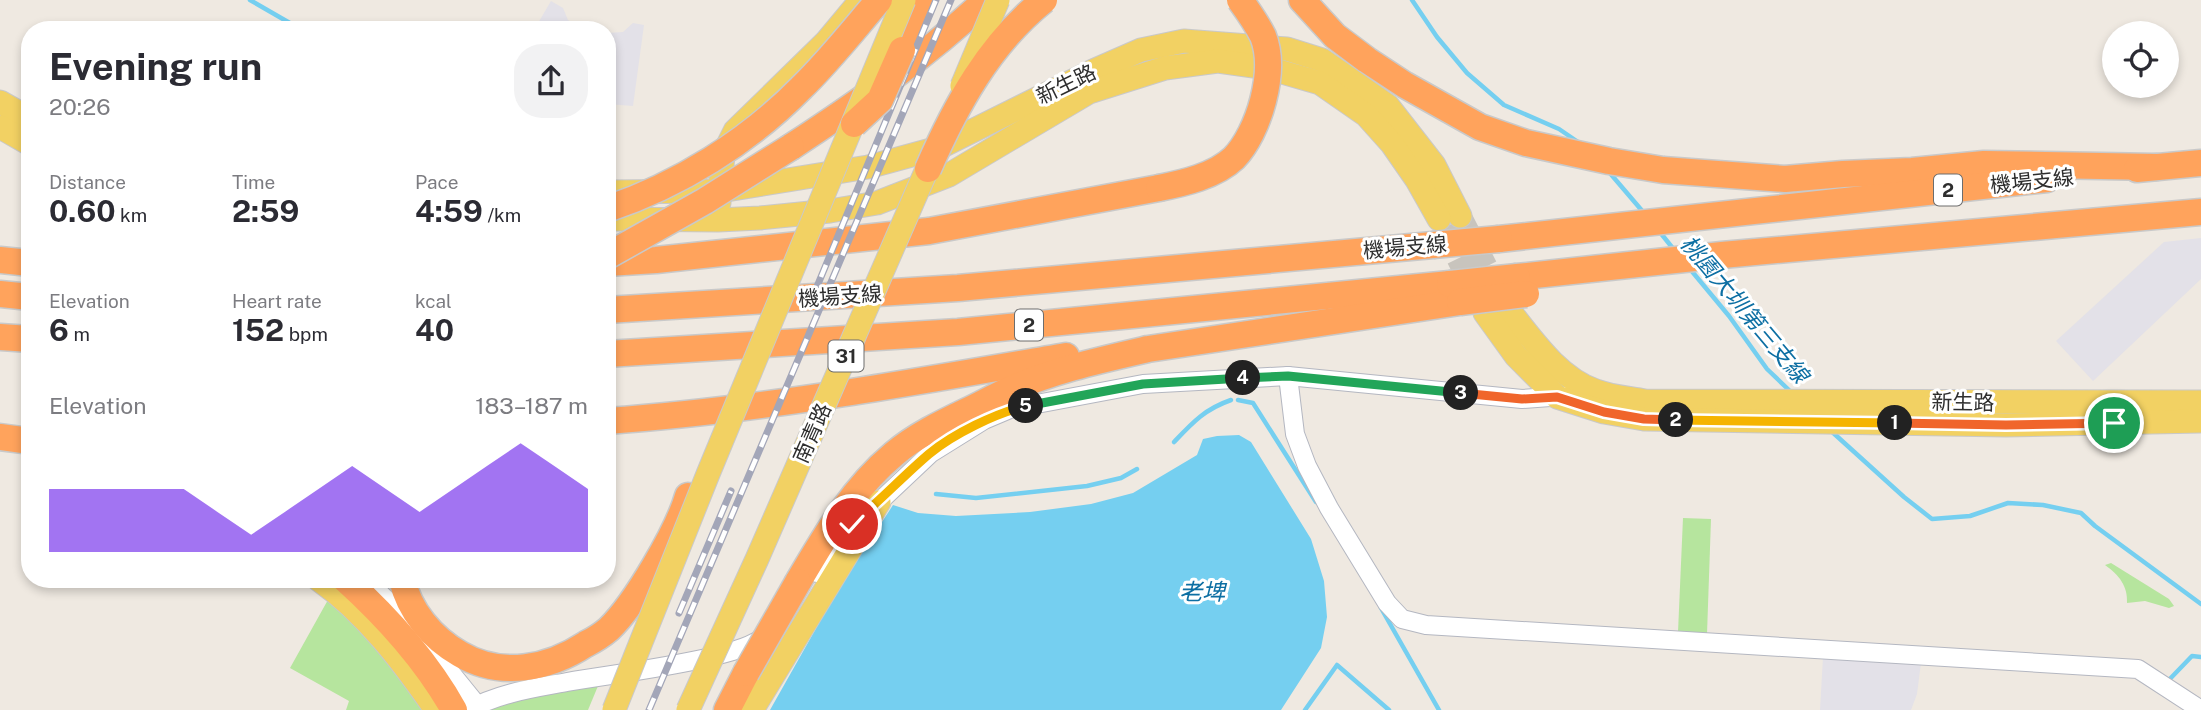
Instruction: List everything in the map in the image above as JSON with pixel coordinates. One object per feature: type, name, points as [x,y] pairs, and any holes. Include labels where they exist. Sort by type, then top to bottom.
[{"type":"highway","points":[[616,206],[631,201],[714,158],[759,126],[802,88],[879,0]]},
{"type":"highway","points":[[854,124],[880,100],[922,0]]},
{"type":"highway","points":[[616,251],[705,201],[872,94],[951,33],[986,0]]},
{"type":"highway","points":[[928,169],[962,97],[987,59],[1024,16],[1044,0]]},
{"type":"highway","points":[[616,262],[669,259],[929,231],[1159,188],[1182,183],[1216,169],[1233,159],[1252,134],[1266,86],[1263,37],[1240,0]]},
{"type":"highway","points":[[1301,0],[1335,36],[1367,60],[1405,85],[1480,127],[1526,143],[1609,161],[1663,170],[1784,179],[1912,172],[1984,164],[2155,167]]},
{"type":"highway","points":[[1320,0],[1367,60]]},
{"type":"highway","name":"機場支線","points":[[616,309],[958,288],[1444,227],[1499,239],[2201,163]]},
{"type":"highway","name":"機場支線","points":[[616,353],[958,332],[1455,293],[1517,293],[1648,267],[1868,243],[2201,212]]},
{"type":"highway","points":[[0,258],[21,257]]},
{"type":"highway","points":[[0,258],[21,262]]},
{"type":"highway","points":[[727,710],[828,530],[871,476],[895,453],[934,426],[1006,391],[1099,360],[1455,293]]},
{"type":"highway","points":[[0,294],[21,296]]},
{"type":"highway","points":[[0,337],[21,338]]},
{"type":"highway","points":[[616,420],[695,414],[864,391],[1070,355],[1148,349]]},
{"type":"highway","points":[[0,424],[21,427]]},
{"type":"highway","points":[[0,437],[21,440]]},
{"type":"highway","points":[[406,588],[415,611],[443,644],[464,656],[492,666],[535,668],[574,652],[608,631],[653,568],[683,511],[689,492],[708,474]]},
{"type":"highway","points":[[354,588],[385,617],[440,685],[467,708]]},
{"type":"main road","points":[[718,220],[723,155],[735,131],[826,42],[861,0]]},
{"type":"main road","points":[[614,710],[708,474],[904,0]]},
{"type":"main road","name":"南青路","points":[[688,710],[928,169],[998,0]]},
{"type":"main road","name":"新生路","points":[[616,192],[720,191],[869,167],[938,148],[1129,55],[1184,41],[1287,49],[1322,60],[1388,106],[1434,165],[1444,227]]},
{"type":"main road","name":"新生路","points":[[616,219],[718,220],[830,211],[877,203],[949,175],[1089,93],[1165,68],[1218,61],[1268,68],[1320,83],[1357,109],[1392,144],[1444,227]]},
{"type":"main road","points":[[0,102],[21,114]]},
{"type":"main road","points":[[0,127],[21,139]]},
{"type":"main road","name":"新生路","points":[[1517,293],[1539,349],[1569,377],[1596,391],[1645,401],[1763,412]]},
{"type":"main road","name":"新生路","points":[[1485,313],[1516,356],[1557,397],[1604,412],[1644,419],[1763,412],[2201,402]]},
{"type":"main road","name":"新生路","points":[[1847,412],[2006,425],[2201,421]]},
{"type":"main road","points":[[752,710],[879,502]]},
{"type":"main road","points":[[330,588],[372,628],[411,674],[436,710]]},
{"type":"main road","points":[[761,639],[783,658]]},
{"type":"street","points":[[375,588],[417,631],[467,708],[544,686],[693,661],[730,652],[761,639],[783,619],[852,524],[931,453],[984,420],[1010,410],[1143,384],[1288,376],[1522,399],[1596,391]]},
{"type":"street","points":[[1288,376],[1295,434],[1307,466],[1329,508],[1387,603],[1402,619],[1426,625],[2138,669],[2201,710]]},
{"type":"shaded area","points":[[551,1],[563,8],[570,21],[539,21]]},
{"type":"shaded area","points":[[633,23],[644,25],[633,106],[616,105],[616,32],[623,32]]},
{"type":"shaded area","points":[[2201,238],[2201,279],[2093,381],[2056,341],[2164,242]]},
{"type":"shaded area","points":[[1823,657],[1921,663],[1917,694],[1911,710],[1820,710]]},
{"type":"green space","points":[[1683,518],[1711,519],[1707,634],[1678,632]]},
{"type":"green space","points":[[2111,563],[2169,599],[2174,606],[2169,608],[2145,601],[2127,603],[2122,581],[2105,565]]},
{"type":"green space","points":[[329,598],[371,637],[424,710],[346,710],[349,701],[290,668]]},
{"type":"green space","points":[[598,686],[588,710],[485,710],[535,692]]},
{"type":"water","name":"老埤","points":[[1239,435],[1251,442],[1311,539],[1324,581],[1327,617],[1321,648],[1281,710],[770,710],[836,593],[893,505],[918,513],[956,516],[1030,512],[1091,504],[1133,493],[1197,455],[1203,439]]},
{"type":"waterway","points":[[250,0],[286,21]]},
{"type":"waterway","name":"桃園大圳第三支線","points":[[1412,0],[1437,37],[1467,73],[1504,105],[1559,129],[1578,142]]},
{"type":"waterway","name":"桃園大圳第三支線","points":[[1609,172],[1644,213]]},
{"type":"waterway","name":"桃園大圳第三支線","points":[[1659,231],[1675,251]]},
{"type":"waterway","name":"桃園大圳第三支線","points":[[1690,269],[1729,316],[1767,369],[1791,392]]},
{"type":"waterway","points":[[1174,442],[1200,417],[1231,400]]},
{"type":"waterway","points":[[1238,400],[1253,403],[1316,502]]},
{"type":"waterway","name":"桃園大圳第三支線","points":[[1830,430],[1932,519],[1970,516],[2008,503],[2043,505],[2081,513],[2201,604]]},
{"type":"waterway","points":[[936,494],[976,498],[1087,486],[1121,478],[1137,469]]},
{"type":"waterway","points":[[1381,608],[1439,710]]},
{"type":"waterway","points":[[2166,683],[2192,656],[2201,657]]},
{"type":"waterway","points":[[1305,710],[1337,665],[1389,710]]},
{"type":"tunnel","points":[[1460,216],[1500,294]]},
{"type":"tunnel","points":[[1443,228],[1476,295]]},
{"type":"railway","points":[[811,301],[936,0]]},
{"type":"railway","points":[[649,710],[951,0]]},
{"type":"railway","points":[[679,613],[731,491]]},
{"type":"route","points":[[852,524],[931,453],[984,420],[1010,410],[1143,384],[1288,376],[1522,399],[1557,397],[1604,412],[1644,419],[2006,425],[2114,423]]}]
